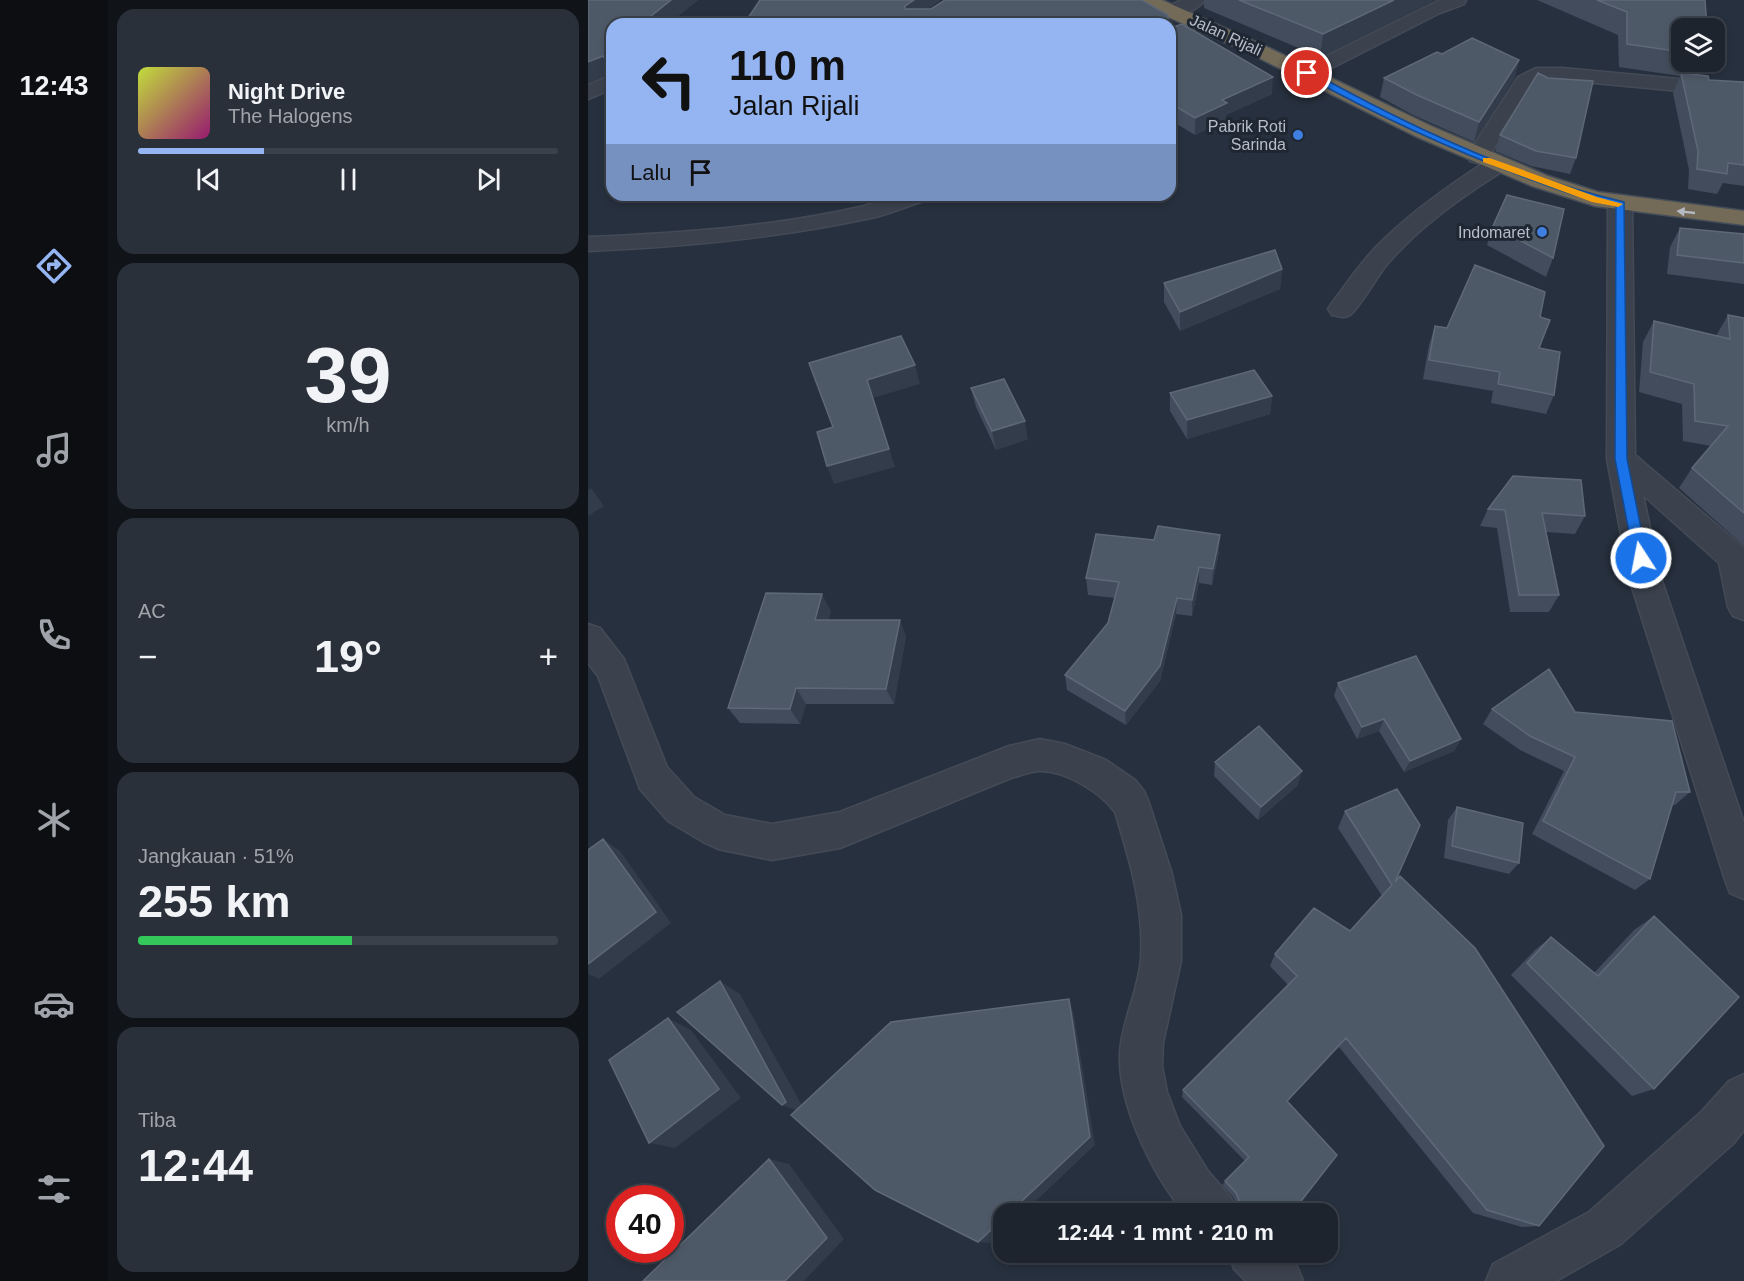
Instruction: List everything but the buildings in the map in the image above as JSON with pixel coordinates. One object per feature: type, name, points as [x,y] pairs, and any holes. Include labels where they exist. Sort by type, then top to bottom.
[{"type":"highway","name":"Jalan Rijali","points":[[1146,0],[1307,73],[1352,98],[1488,160],[1595,200],[1744,218]]},
{"type":"street","points":[[1174,11],[1196,0]]},
{"type":"street","points":[[1307,73],[1433,9],[1457,0]]},
{"type":"street","points":[[1180,33],[1200,24]]},
{"type":"street","points":[[1341,309],[1384,254],[1412,227],[1460,189],[1488,160],[1512,100],[1525,81],[1536,74],[1562,74],[1744,91]]},
{"type":"street","points":[[588,93],[606,84]]},
{"type":"street","points":[[588,244],[781,228],[872,211],[898,201]]},
{"type":"street","points":[[1620,204],[1621,459],[1645,578],[1744,880]]},
{"type":"street","points":[[1621,459],[1739,559],[1744,607]]},
{"type":"street","points":[[588,638],[612,669],[654,777],[681,809],[718,831],[772,842],[840,830],[1009,762],[1040,755],[1065,760],[1093,772],[1122,792],[1131,803],[1153,874],[1161,915],[1161,961],[1142,1043],[1141,1066],[1145,1092],[1164,1140],[1192,1186],[1206,1203]]},
{"type":"street","points":[[1510,1281],[1605,1228],[1718,1127],[1744,1096]]},
{"type":"street","points":[[1262,1263],[1279,1281]]},
{"type":"slow traffic","points":[[1486,160],[1595,200],[1618,204]]},
{"type":"place","name":"Pabrik Roti Sarinda","points":[[1298,135]]},
{"type":"place","name":"Indomaret","points":[[1542,232]]},
{"type":"route","points":[[1307,73],[1352,98],[1478,156],[1595,200],[1620,204],[1621,459],[1641,558]]}]
